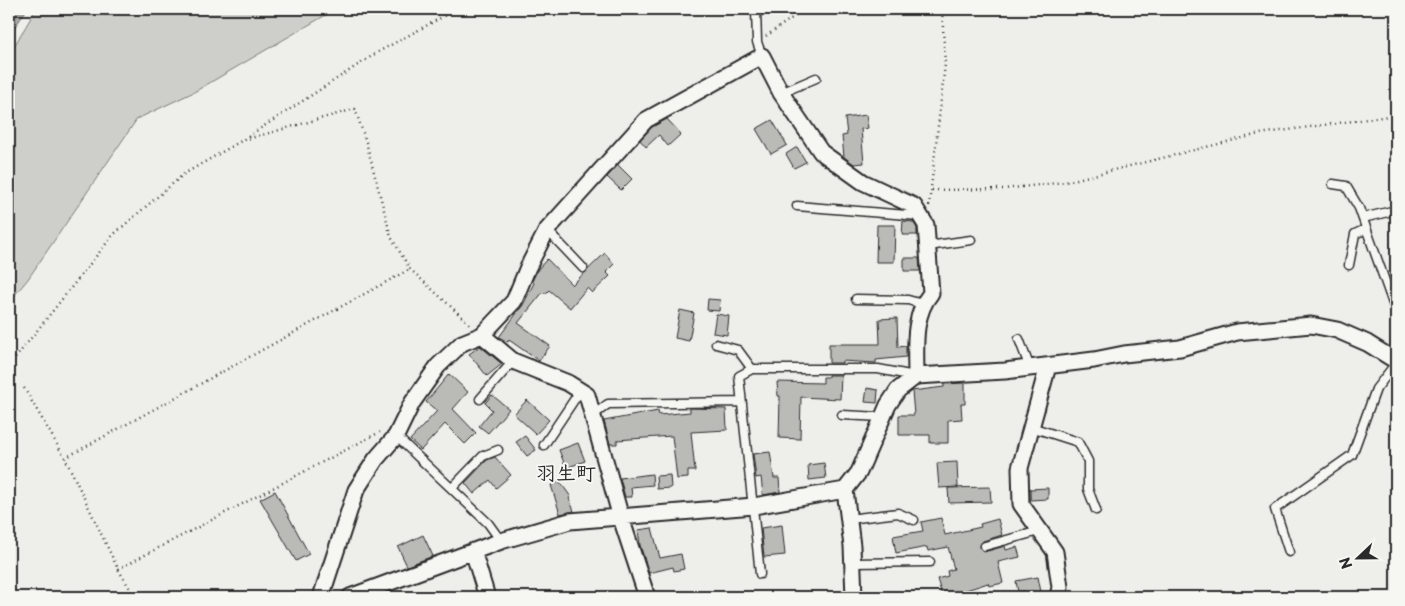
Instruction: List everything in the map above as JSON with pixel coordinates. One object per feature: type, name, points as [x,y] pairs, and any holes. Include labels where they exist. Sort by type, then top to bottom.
[{"type":"street","points":[[321,597],[356,490],[376,459],[396,436],[438,366],[462,343],[482,335],[514,301],[528,266],[547,230],[646,120],[759,49],[781,93],[820,152],[863,182],[914,206],[923,220],[928,246],[930,293],[922,304],[916,337],[916,376]]},
{"type":"street","points":[[350,597],[501,541],[570,521],[754,506],[845,490],[859,472],[888,405],[898,390],[916,376],[963,375],[1048,366],[1180,348],[1237,332],[1311,325],[1337,330],[1367,343],[1396,362]]},
{"type":"street","points":[[482,335],[513,361],[568,383],[587,395],[621,518],[647,597]]},
{"type":"street","points":[[1048,366],[1020,468],[1021,504],[1055,552],[1060,587],[1058,597]]},
{"type":"street","points":[[845,490],[853,563],[854,597]]},
{"type":"street","points":[[473,551],[487,597]]},
{"type":"lane","points":[[756,9],[759,49]]},
{"type":"lane","points":[[781,93],[816,78]]},
{"type":"lane","points":[[1333,184],[1346,186],[1363,218],[1396,312]]},
{"type":"lane","points":[[797,206],[923,220]]},
{"type":"lane","points":[[1363,218],[1396,210]]},
{"type":"lane","points":[[547,230],[583,268]]},
{"type":"lane","points":[[1349,265],[1355,234],[1366,230]]},
{"type":"lane","points":[[928,246],[971,240]]},
{"type":"lane","points":[[856,299],[908,300],[922,304]]},
{"type":"lane","points":[[1019,339],[1030,368]]},
{"type":"lane","points":[[716,344],[738,350],[752,370]]},
{"type":"lane","points":[[480,399],[513,361]]},
{"type":"lane","points":[[1289,552],[1275,510],[1352,455],[1376,390],[1396,362]]},
{"type":"lane","points":[[760,574],[739,376],[752,370],[878,369],[916,376]]},
{"type":"lane","points":[[544,446],[580,390]]},
{"type":"lane","points":[[592,416],[608,404],[741,402]]},
{"type":"lane","points":[[842,415],[882,417]]},
{"type":"lane","points":[[1031,427],[1078,442],[1088,461],[1088,489],[1096,510]]},
{"type":"lane","points":[[396,436],[488,523],[501,541]]},
{"type":"lane","points":[[452,488],[483,456],[498,450]]},
{"type":"lane","points":[[849,519],[898,513],[914,520]]},
{"type":"lane","points":[[985,546],[1039,531]]},
{"type":"lane","points":[[853,563],[930,562]]},
{"type":"path","points":[[9,366],[113,235],[184,174],[241,141],[378,52],[457,9]]},
{"type":"path","points":[[759,49],[805,9]]},
{"type":"path","points":[[923,220],[932,190],[945,64],[942,9]]},
{"type":"path","points":[[1393,9],[1396,32]]},
{"type":"path","points":[[241,141],[355,109],[366,142],[391,237],[410,269],[482,335]]},
{"type":"path","points":[[932,190],[1004,190],[1065,182],[1259,134],[1396,115]]},
{"type":"path","points":[[65,458],[410,269]]},
{"type":"path","points":[[24,388],[65,458],[118,569],[135,597]]},
{"type":"path","points":[[118,569],[404,420]]},
{"type":"shaded area","points":[[9,9],[27,9],[9,36]]},
{"type":"shaded area","points":[[36,9],[336,9],[194,92],[137,119],[28,279],[9,302],[9,55]]},
{"type":"building","points":[[866,115],[868,128],[861,129],[864,163],[854,164],[844,157],[842,136],[847,135],[845,118]]},
{"type":"building","points":[[667,119],[681,134],[668,146],[659,135],[646,147],[640,140],[652,127]]},
{"type":"building","points":[[772,120],[787,145],[771,154],[756,129]]},
{"type":"building","points":[[797,147],[806,162],[794,168],[786,154]]},
{"type":"building","points":[[618,165],[632,179],[621,190],[607,177]]},
{"type":"building","points":[[903,221],[913,222],[917,228],[917,235],[902,235]]},
{"type":"building","points":[[877,225],[895,225],[894,262],[876,262]]},
{"type":"building","points":[[605,253],[614,264],[606,272],[610,276],[592,293],[587,288],[570,308],[549,290],[545,294],[543,292],[518,323],[550,346],[539,361],[509,340],[508,342],[499,337],[523,305],[534,283],[532,281],[538,269],[547,259],[572,285]]},
{"type":"building","points":[[904,258],[919,258],[920,271],[904,271]]},
{"type":"building","points":[[708,299],[720,300],[719,311],[707,310]]},
{"type":"building","points":[[680,310],[694,313],[689,341],[675,338]]},
{"type":"building","points":[[716,314],[729,316],[727,335],[713,333]]},
{"type":"building","points":[[897,318],[898,347],[906,346],[906,357],[876,360],[876,363],[842,361],[842,363],[829,363],[829,344],[880,344],[879,319]]},
{"type":"building","points":[[480,346],[502,364],[487,376],[469,354]]},
{"type":"building","points":[[449,374],[468,392],[453,409],[476,433],[465,444],[445,424],[421,450],[410,440],[437,411],[426,402]]},
{"type":"building","points":[[828,375],[841,375],[840,399],[801,397],[800,439],[779,438],[780,396],[778,396],[777,382],[823,383],[823,377],[828,377]]},
{"type":"building","points":[[965,383],[965,404],[961,404],[962,419],[948,420],[948,443],[930,443],[930,435],[899,435],[899,415],[914,415],[912,391],[944,387],[944,384]]},
{"type":"building","points":[[867,388],[878,390],[877,403],[865,402]]},
{"type":"building","points":[[492,395],[509,409],[488,433],[479,426],[492,410],[485,403]]},
{"type":"building","points":[[527,400],[549,420],[536,434],[514,414]]},
{"type":"building","points":[[690,408],[726,409],[727,430],[691,432],[695,471],[688,471],[688,478],[677,479],[672,436],[617,440],[617,444],[610,444],[604,421],[658,411],[659,415],[690,412]]},
{"type":"building","points":[[525,436],[536,450],[527,456],[516,442]]},
{"type":"building","points":[[578,443],[585,461],[566,468],[559,450]]},
{"type":"building","points":[[770,452],[774,478],[779,478],[780,492],[763,495],[761,477],[756,478],[753,454]]},
{"type":"building","points":[[495,457],[511,475],[496,488],[490,480],[474,494],[465,483],[487,460]]},
{"type":"building","points":[[957,462],[958,487],[939,488],[937,463]]},
{"type":"building","points":[[824,463],[826,478],[809,480],[808,465]]},
{"type":"building","points":[[652,474],[653,485],[631,487],[632,497],[625,497],[620,478]]},
{"type":"building","points":[[670,475],[671,488],[657,489],[656,476]]},
{"type":"building","points":[[560,482],[571,497],[569,498],[574,511],[560,514],[551,485]]},
{"type":"building","points":[[990,487],[991,502],[949,503],[948,488]]},
{"type":"building","points":[[1048,488],[1048,499],[1030,500],[1030,489]]},
{"type":"building","points":[[275,491],[309,554],[296,561],[260,499]]},
{"type":"building","points":[[941,518],[945,535],[981,527],[980,524],[998,519],[1002,535],[983,541],[980,547],[984,552],[1005,546],[1006,550],[1017,547],[1020,557],[998,562],[1003,583],[989,586],[988,583],[954,594],[953,592],[942,595],[937,579],[948,576],[947,571],[954,569],[948,547],[928,551],[927,547],[896,553],[893,536],[923,531],[921,522]]},
{"type":"building","points":[[782,525],[785,555],[764,557],[761,528]]},
{"type":"building","points":[[652,528],[660,558],[681,554],[684,569],[674,571],[673,567],[649,573],[640,545],[638,530]]},
{"type":"building","points":[[423,535],[433,556],[407,566],[398,547]]},
{"type":"building","points":[[1038,577],[1042,597],[1025,597],[1024,591],[1018,592],[1016,581]]},
{"type":"district","name":"羽生町","points":[[566,473]]}]
